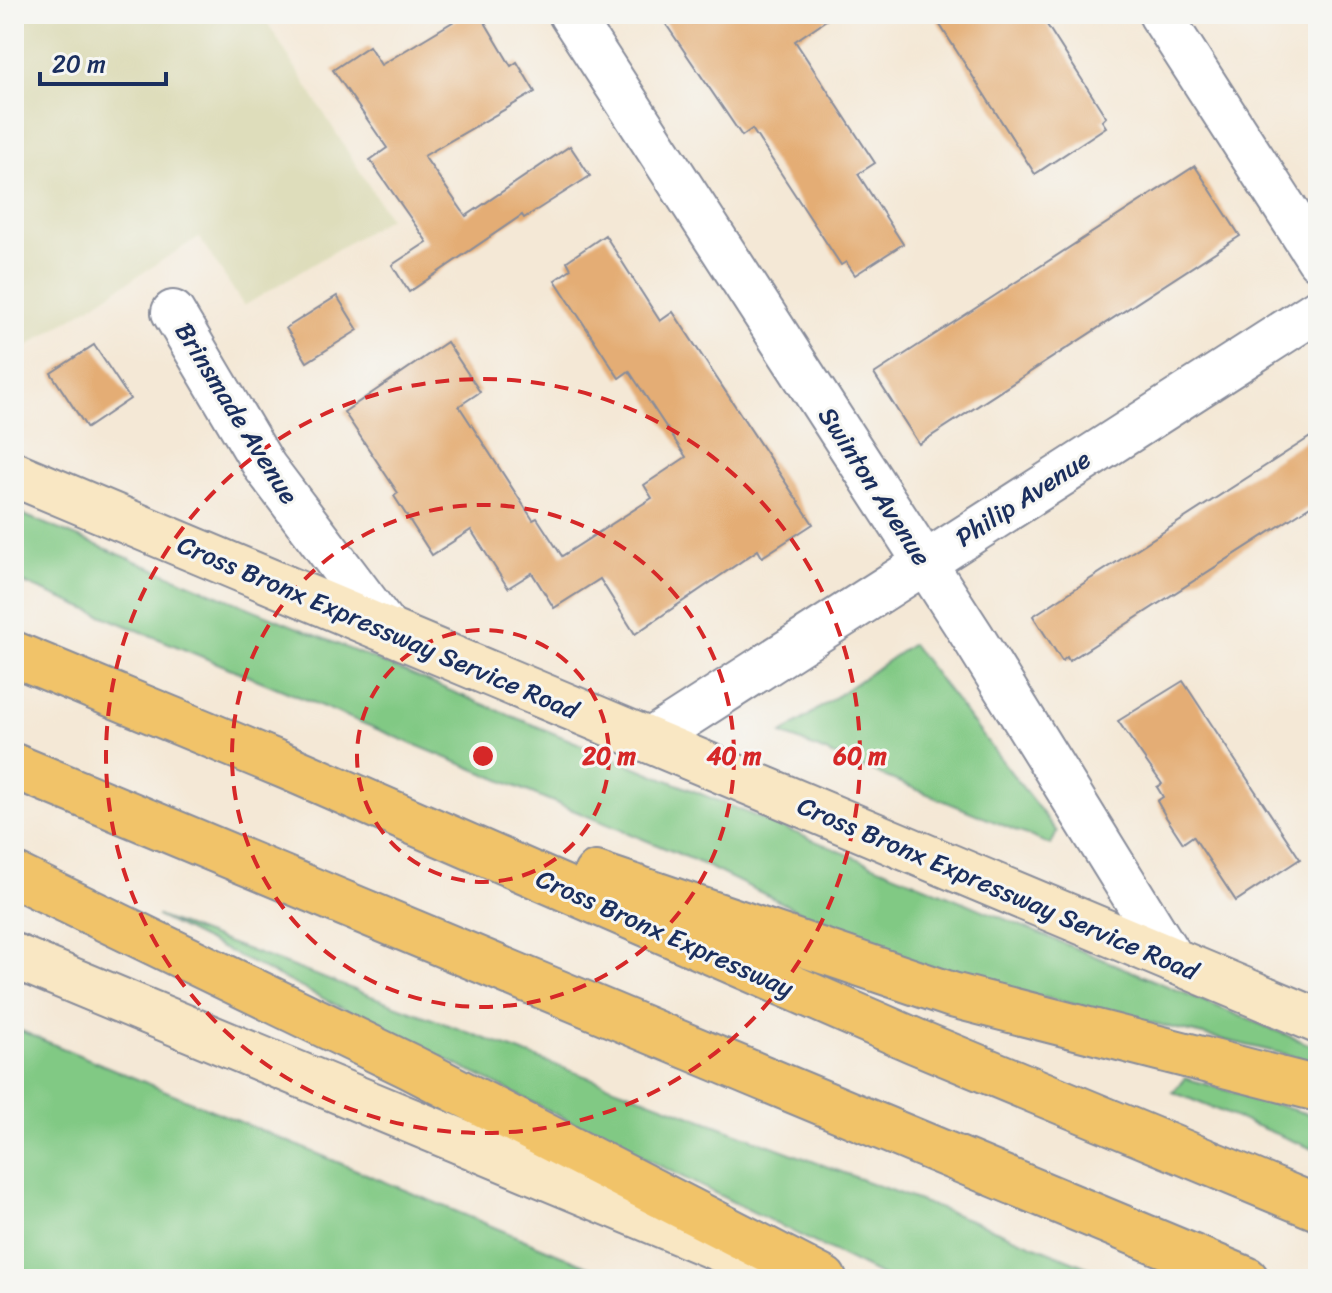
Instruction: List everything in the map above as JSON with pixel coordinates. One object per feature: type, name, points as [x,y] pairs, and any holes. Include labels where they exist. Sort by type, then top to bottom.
[{"type":"highway","name":"Cross Bronx Expressway","points":[[14,654],[287,767],[789,987],[1318,1208]]},
{"type":"highway","points":[[14,766],[1246,1279]]},
{"type":"highway","points":[[287,767],[914,983],[1318,1089]]},
{"type":"highway","points":[[14,875],[409,1066],[824,1279]]},
{"type":"street","name":"Swinton Avenue","points":[[570,14],[924,561],[1174,962]]},
{"type":"street","points":[[1160,14],[1318,259]]},
{"type":"street","name":"Philip Avenue","points":[[648,741],[1318,310]]},
{"type":"street","name":"Brinsmade Avenue","points":[[173,312],[265,467],[388,630]]},
{"type":"street","name":"Cross Bronx Expressway Service Road","points":[[14,474],[1318,1021]]},
{"type":"street","points":[[14,956],[793,1279]]},
{"type":"shaded area","points":[[14,14],[262,14],[389,218],[244,306],[199,237],[26,347],[14,387]]},
{"type":"green space","points":[[14,511],[1318,1048],[1318,1062],[914,967],[696,861],[14,579]]},
{"type":"green space","points":[[912,644],[1057,832],[1051,845],[782,734]]},
{"type":"green space","points":[[157,916],[986,1226],[1116,1279],[888,1279]]},
{"type":"green space","points":[[14,1028],[619,1279],[14,1279]]},
{"type":"green space","points":[[1185,1078],[1318,1117],[1318,1151],[1173,1092]]},
{"type":"building","points":[[466,14],[480,14],[511,66],[517,62],[535,92],[424,156],[466,216],[570,146],[590,176],[524,218],[522,215],[409,292],[392,265],[427,242],[370,160],[387,148],[333,70],[369,46],[381,65]]},
{"type":"building","points":[[659,14],[835,14],[795,41],[875,163],[858,174],[903,244],[855,275],[846,262],[841,265],[752,129],[742,136]]},
{"type":"building","points":[[933,14],[1040,14],[1106,117],[1102,121],[1106,127],[1035,174]]},
{"type":"building","points":[[1195,166],[1240,236],[919,444],[874,374]]},
{"type":"building","points":[[605,235],[660,321],[673,312],[813,524],[762,557],[758,550],[635,634],[600,579],[554,608],[532,573],[508,588],[471,530],[432,555],[394,496],[398,493],[344,412],[447,342],[480,392],[459,406],[533,520],[537,518],[562,556],[652,498],[644,485],[686,457],[629,371],[619,378],[555,280],[571,269],[567,261]]},
{"type":"building","points":[[337,296],[358,330],[307,362],[286,328]]},
{"type":"building","points":[[94,345],[130,399],[87,428],[51,373]]},
{"type":"building","points":[[1318,432],[1318,501],[1069,661],[1067,657],[1062,661],[1033,616]]},
{"type":"building","points":[[1183,681],[1300,859],[1236,901],[1193,836],[1183,843],[1157,801],[1163,797],[1157,787],[1162,784],[1118,721]]}]
